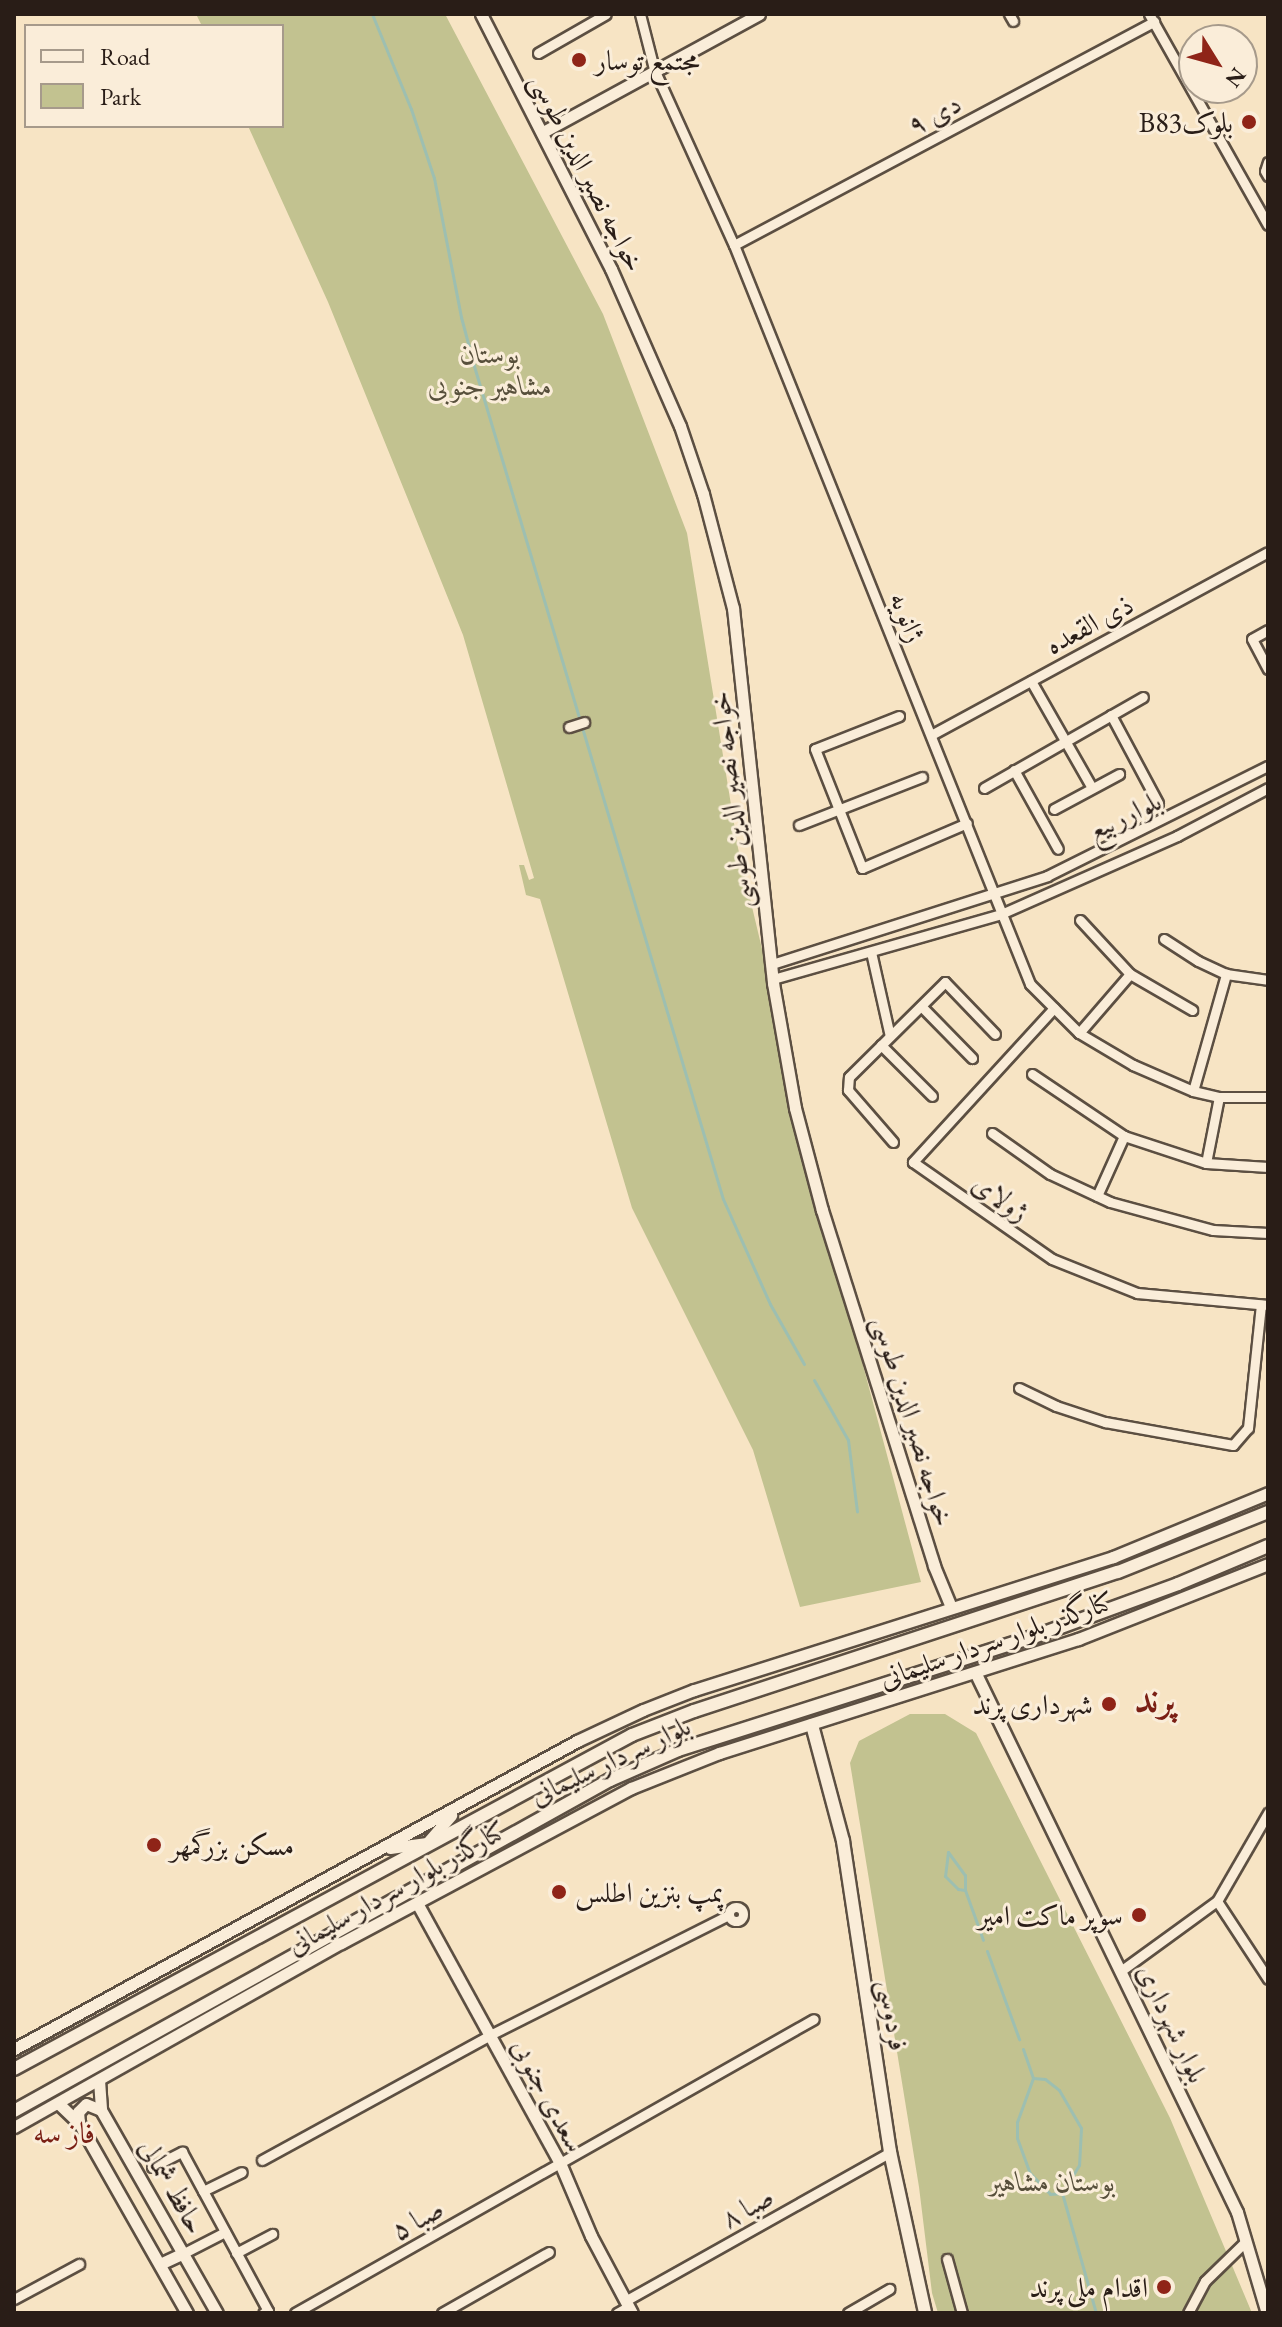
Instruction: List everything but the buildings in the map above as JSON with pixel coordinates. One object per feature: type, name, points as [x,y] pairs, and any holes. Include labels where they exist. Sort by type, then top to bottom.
[{"type":"main road","name":"بلوار سردار سلیمانی","points":[[14,2069],[427,1843],[632,1735],[694,1711],[1159,1558],[1268,1512]]},
{"type":"main road","name":"بلوار سردار سلیمانی","points":[[14,2111],[610,1780],[678,1750],[1107,1610],[1268,1546]]},
{"type":"main road","name":"فردوسی","points":[[812,1725],[843,1841],[890,2152],[925,2313]]},
{"type":"street","name":"خواجه نصیر الدین طوسی","points":[[481,14],[618,283],[680,426],[703,494],[733,608],[773,979],[795,1108],[822,1210],[934,1566],[951,1607]]},
{"type":"street","points":[[538,53],[606,14]]},
{"type":"street","name":"ژانویه","points":[[640,14],[654,69],[734,245],[1030,984],[1079,1033],[1133,1065],[1193,1091],[1219,1097],[1268,1097]]},
{"type":"street","points":[[543,132],[759,14]]},
{"type":"street","points":[[1152,18],[1268,225]]},
{"type":"street","name":"۹ دی","points":[[734,245],[1152,18]]},
{"type":"street","points":[[1268,162],[1265,171],[1268,176]]},
{"type":"street","name":"ذی القعده","points":[[931,735],[1268,552]]},
{"type":"street","points":[[1268,630],[1252,639],[1268,669]]},
{"type":"street","points":[[1031,681],[1092,788]]},
{"type":"street","points":[[984,788],[1143,697]]},
{"type":"street","points":[[1111,715],[1158,803]]},
{"type":"street","points":[[899,716],[815,749],[862,868],[967,823]]},
{"type":"street","points":[[569,727],[584,722]]},
{"type":"street","name":"بلوارربیع","points":[[772,964],[1047,876],[1181,813],[1268,766]]},
{"type":"street","points":[[1014,770],[1058,849]]},
{"type":"street","points":[[1054,809],[1119,774]]},
{"type":"street","points":[[799,825],[922,777]]},
{"type":"street","name":"بلوارربیع","points":[[773,979],[1001,914],[1190,829],[1268,788]]},
{"type":"street","points":[[1181,813],[1190,829]]},
{"type":"street","points":[[1080,920],[1130,974],[1192,1010]]},
{"type":"street","points":[[1164,939],[1198,961],[1226,974],[1268,980]]},
{"type":"street","points":[[871,952],[890,1036]]},
{"type":"street","points":[[1079,1033],[1130,974]]},
{"type":"street","points":[[1193,1091],[1226,974]]},
{"type":"street","points":[[893,1142],[848,1090],[849,1077],[945,982],[995,1034]]},
{"type":"street","points":[[921,1006],[972,1058]]},
{"type":"street","name":"ژولای","points":[[1054,1008],[913,1162],[1052,1259],[1137,1293],[1265,1305]]},
{"type":"street","points":[[881,1045],[932,1096]]},
{"type":"street","points":[[1032,1074],[1124,1136],[1206,1163],[1268,1167]]},
{"type":"street","points":[[1206,1163],[1219,1097]]},
{"type":"street","points":[[992,1133],[1050,1174],[1097,1196],[1213,1230],[1268,1233]]},
{"type":"street","points":[[1097,1196],[1124,1136]]},
{"type":"street","points":[[1019,1388],[1056,1406],[1105,1422],[1233,1445],[1248,1428],[1265,1305]]},
{"type":"street","name":"کنارگذر بلوار سردار سلیمانی","points":[[14,2049],[456,1808],[643,1710],[694,1690],[1113,1557],[1268,1493]]},
{"type":"street","points":[[1113,1557],[1159,1558],[1199,1523]]},
{"type":"street","name":"کنارگذر بلوار سردار سلیمانی","points":[[14,2127],[631,1788],[719,1753],[976,1674],[1182,1600],[1268,1564]]},
{"type":"street","name":"بلوار شهرداری","points":[[976,1674],[1237,2212],[1267,2313]]},
{"type":"street","points":[[881,1703],[912,1676]]},
{"type":"street","points":[[381,1849],[427,1843],[456,1808]]},
{"type":"street","points":[[1122,1970],[1217,1901],[1268,1813]]},
{"type":"street","points":[[1217,1901],[1268,1979]]},
{"type":"street","name":"سعدی جنوبی","points":[[417,1903],[560,2163],[625,2308]]},
{"type":"street","points":[[262,2160],[490,2035],[729,1915]]},
{"type":"street","name":"صبا ۵","points":[[295,2313],[814,2019]]},
{"type":"street","name":"حافظ شمالی","points":[[99,2080],[101,2110],[217,2313]]},
{"type":"street","name":"حافظ شمالی","points":[[58,2103],[79,2123],[187,2313]]},
{"type":"street","points":[[79,2123],[78,2112],[86,2104],[101,2110]]},
{"type":"street","points":[[152,2167],[182,2152],[268,2311],[263,2313]]},
{"type":"street","name":"صبا ۸","points":[[625,2308],[890,2152]]},
{"type":"street","points":[[203,2191],[242,2172]]},
{"type":"street","points":[[160,2264],[225,2232]]},
{"type":"street","points":[[236,2253],[272,2234]]},
{"type":"street","points":[[1188,2313],[1205,2281],[1246,2241]]},
{"type":"street","points":[[442,2313],[549,2252]]},
{"type":"street","points":[[947,2259],[962,2313]]},
{"type":"street","points":[[14,2299],[79,2264]]},
{"type":"street","points":[[848,2313],[889,2289]]},
{"type":"street","points":[[461,2302],[467,2313]]},
{"type":"green space","name":"بوستان مشاهیر جنوبی","points":[[196,14],[445,14],[603,314],[687,533],[738,848],[845,1298],[921,1582],[800,1607],[753,1450],[632,1208],[540,899],[526,895],[519,865],[524,865],[529,880],[534,878],[463,635],[328,302],[249,128],[284,128],[284,24],[201,24]]},
{"type":"green space","name":"بوستان مشاهیر","points":[[910,1714],[945,1714],[976,1733],[1170,2118],[1252,2313],[938,2313],[932,2293],[919,2187],[850,1763],[859,1741]]},
{"type":"waterway","points":[[372,14],[411,109],[434,178],[461,317],[474,366],[723,1199],[770,1304],[804,1364]]},
{"type":"waterway","points":[[814,1380],[848,1440],[857,1511]]},
{"type":"waterway","points":[[948,1852],[965,1875],[965,1890],[983,1940]]},
{"type":"waterway","points":[[948,1852],[945,1876],[958,1889],[965,1890]]},
{"type":"waterway","points":[[987,1951],[1019,2039]]},
{"type":"waterway","points":[[1023,2049],[1033,2078],[1017,2122],[1017,2138],[1030,2173],[1050,2194],[1062,2193],[1096,2313]]},
{"type":"waterway","points":[[1033,2078],[1045,2079],[1059,2090],[1081,2128],[1079,2165],[1062,2193]]},
{"type":"place","name":"مجتمع توسار","points":[[579,60]]},
{"type":"place","name":"B83بلوک","points":[[1249,122]]},
{"type":"place","name":"شهرداری پرند","points":[[1109,1704]]},
{"type":"place","name":"مسکن بزرگمهر","points":[[154,1845]]},
{"type":"place","name":"پمپ بنزین اطلس","points":[[559,1892]]},
{"type":"place","name":"سوپر ماکت امیر","points":[[1139,1915]]},
{"type":"place","name":"اقدام ملی پرند","points":[[1164,2287]]},
{"type":"district","name":"پرند","points":[[1155,1700]]},
{"type":"district","name":"فاز سه","points":[[64,2133]]}]
